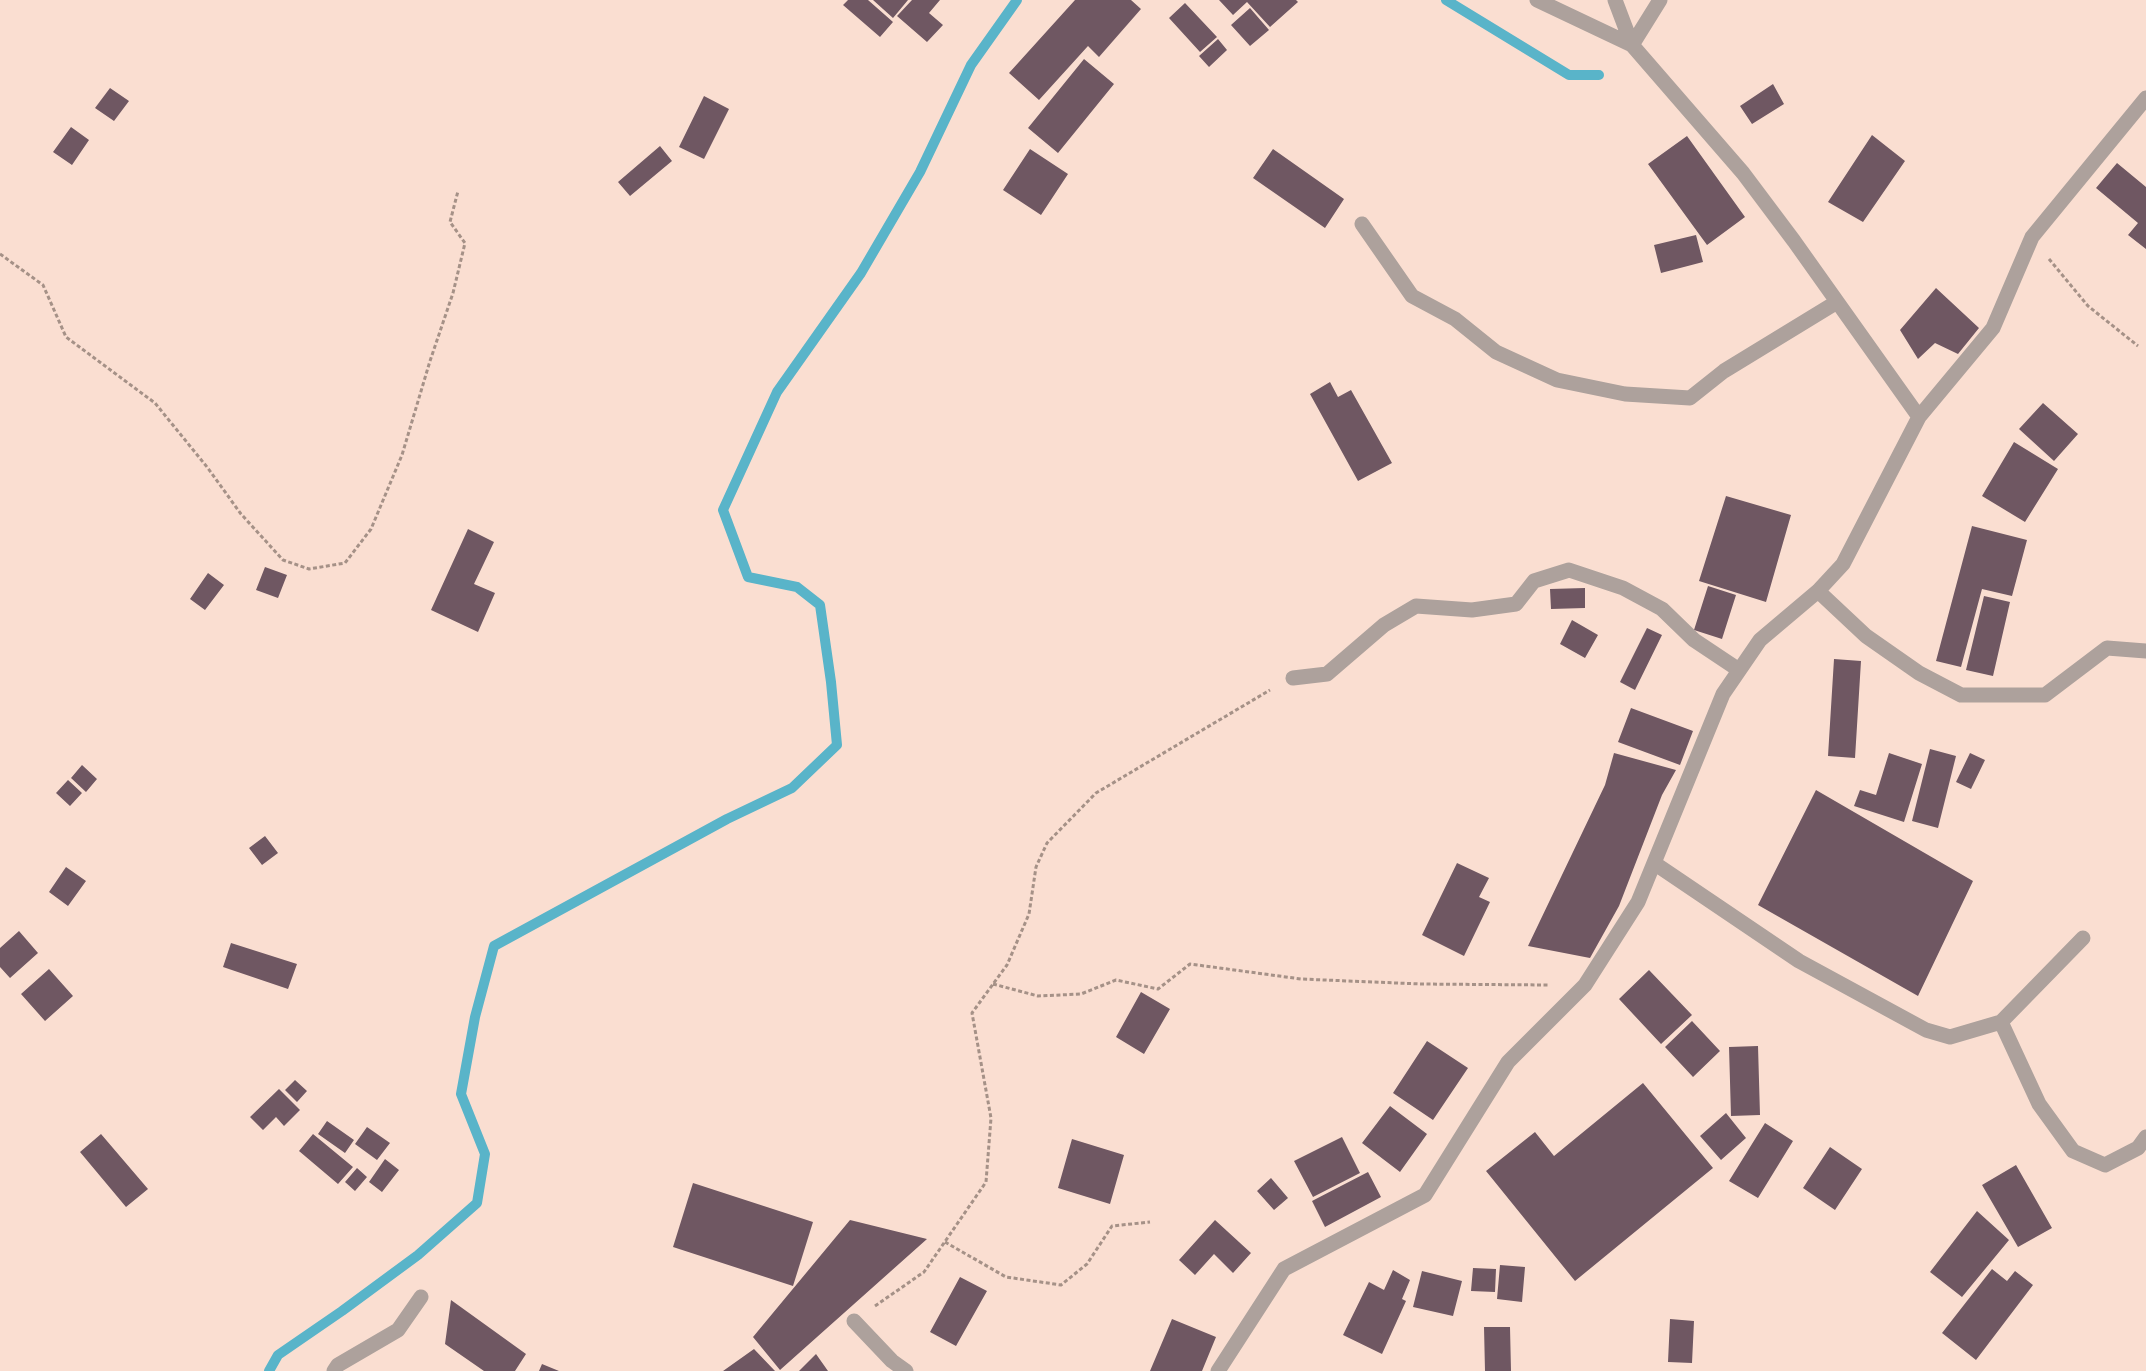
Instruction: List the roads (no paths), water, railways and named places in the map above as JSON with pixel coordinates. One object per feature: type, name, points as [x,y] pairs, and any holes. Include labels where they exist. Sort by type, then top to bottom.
[{"type":"street","points":[[1537,0],[1632,45]]},
{"type":"street","points":[[1615,0],[1632,45],[1743,173],[1794,241],[1919,418]]},
{"type":"street","points":[[1632,45],[1660,0]]},
{"type":"street","points":[[1218,1371],[1284,1269],[1425,1195],[1508,1062],[1585,986],[1638,902],[1723,694],[1760,640],[1818,591],[1843,564],[1919,418],[1994,328],[2032,237],[2146,98]]},
{"type":"street","points":[[1362,224],[1412,296],[1456,319],[1496,352],[1556,380],[1625,394],[1690,398],[1724,371],[1837,302]]},
{"type":"street","points":[[1294,678],[1326,674],[1384,625],[1416,606],[1472,610],[1516,604],[1534,581],[1569,570],[1623,588],[1662,609],[1694,640],[1739,670]]},
{"type":"street","points":[[1818,591],[1866,636],[1919,673],[1960,695],[2045,695],[2107,648],[2146,651]]},
{"type":"street","points":[[1654,863],[1799,960],[1926,1030],[1950,1037],[2001,1022],[2082,938]]},
{"type":"street","points":[[2001,1022],[2039,1104],[2073,1151],[2105,1165],[2138,1148],[2146,1137]]},
{"type":"street","points":[[334,1371],[338,1364],[398,1330],[421,1297]]},
{"type":"street","points":[[854,1321],[892,1361],[906,1371]]},
{"type":"waterway","points":[[269,1371],[278,1355],[418,1255],[477,1203],[485,1154],[461,1094],[475,1017],[494,946],[727,819],[792,788],[837,745],[831,682],[820,605],[797,587],[748,577],[723,510],[777,392],[861,273],[920,172],[971,65],[1017,0]]},
{"type":"waterway","points":[[1446,0],[1569,75],[1599,75]]}]
